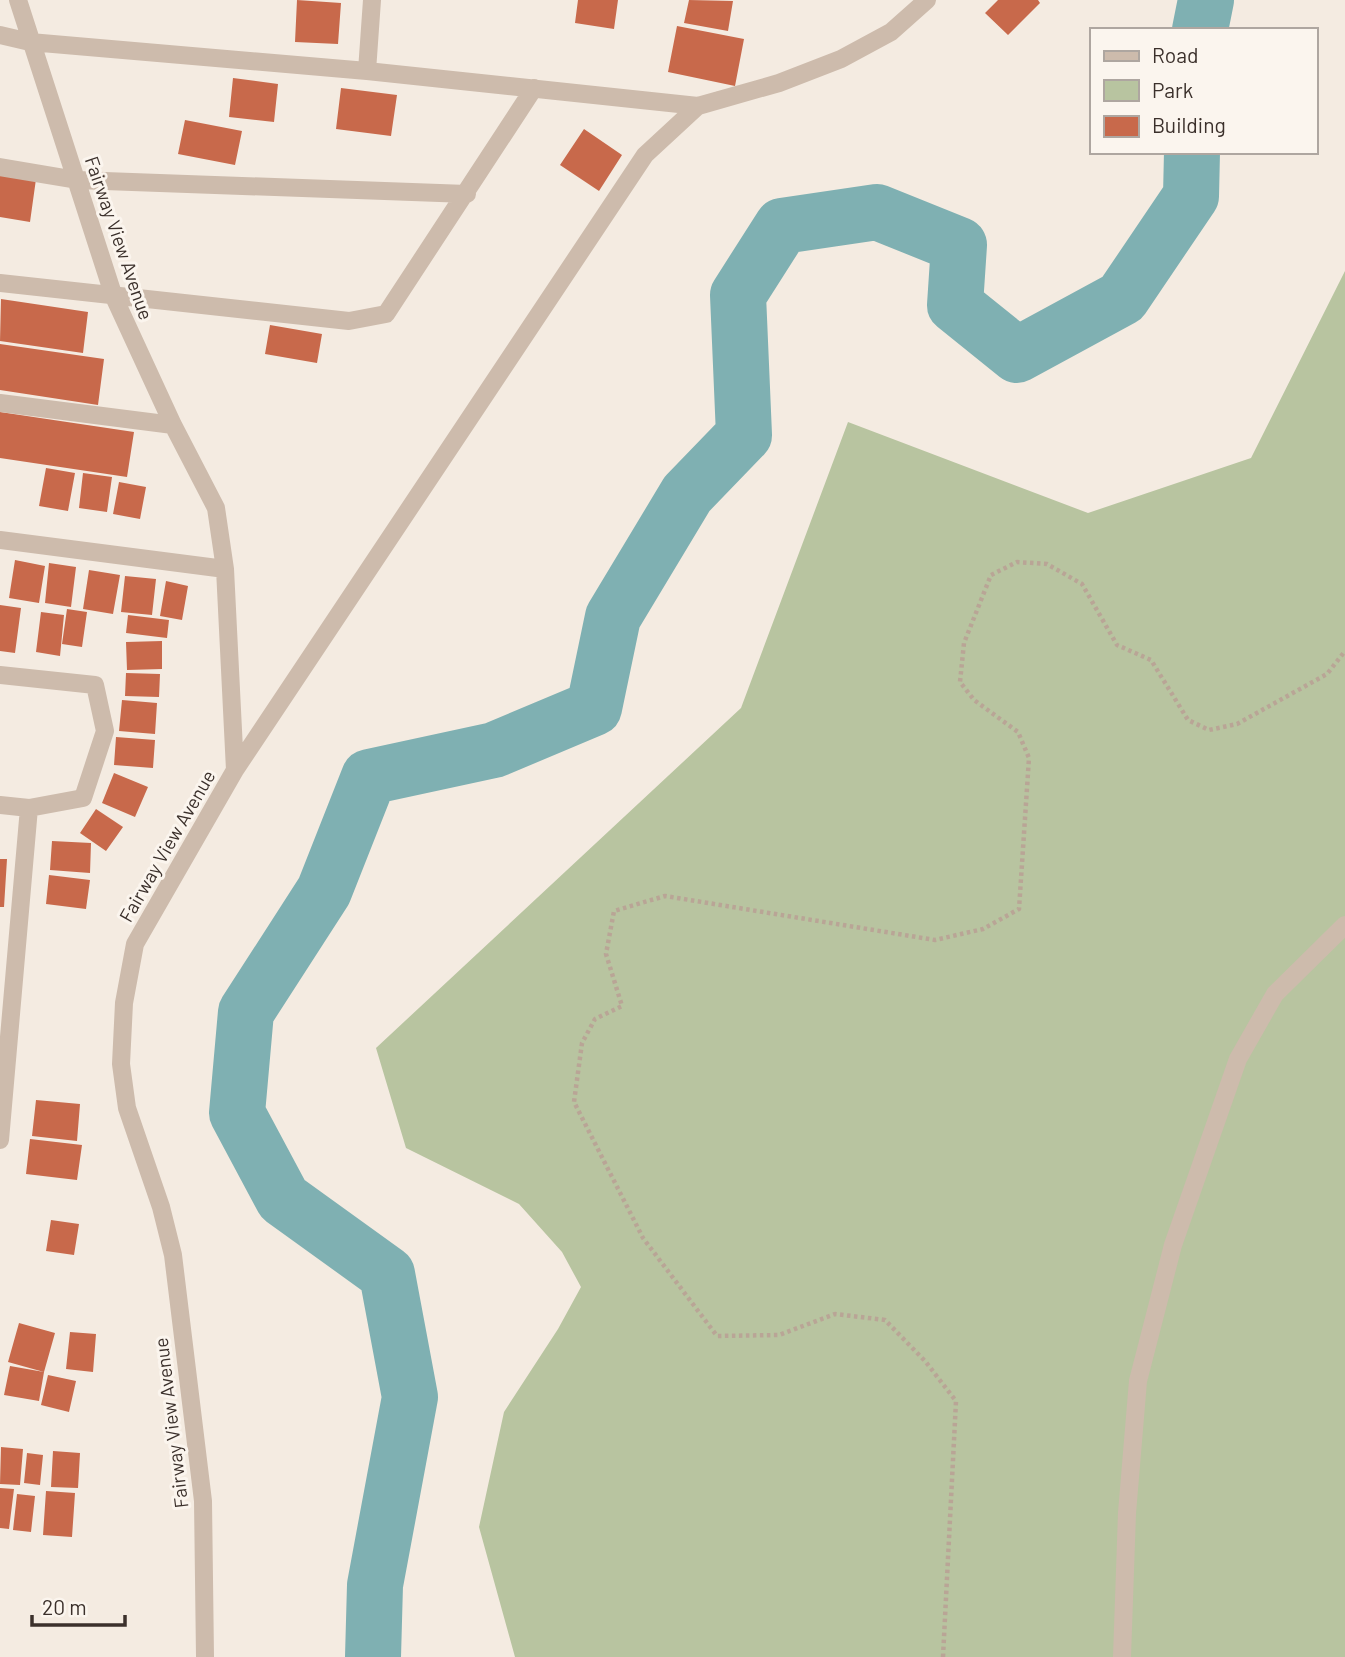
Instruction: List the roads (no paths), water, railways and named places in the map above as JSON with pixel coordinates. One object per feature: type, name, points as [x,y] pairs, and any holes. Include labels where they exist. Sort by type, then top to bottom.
[{"type":"street","name":"Fairway View Avenue","points":[[18,0],[114,298],[173,425],[216,508],[225,569],[235,770],[135,944],[124,1003],[121,1064],[127,1108],[161,1207],[173,1255],[203,1501],[205,1657]]},
{"type":"street","points":[[366,71],[372,0]]},
{"type":"street","points":[[0,35],[30,42],[366,71],[698,106],[779,83],[841,59],[891,32],[927,0]]},
{"type":"street","points":[[0,283],[114,298],[349,321],[386,314],[534,89]]},
{"type":"street","points":[[235,770],[645,155],[698,106]]},
{"type":"street","points":[[0,167],[76,180],[467,194]]},
{"type":"street","points":[[0,403],[173,425]]},
{"type":"street","points":[[0,540],[225,569]]},
{"type":"street","points":[[0,675],[95,685],[105,731],[83,798],[29,808],[0,805]]},
{"type":"street","points":[[0,1140],[9,941],[29,808]]},
{"type":"street","points":[[1122,1657],[1127,1513],[1138,1381],[1173,1245],[1238,1059],[1275,994],[1345,925]]},
{"type":"waterway","points":[[1200,28],[1206,0]]},
{"type":"waterway","points":[[373,1657],[375,1585],[410,1397],[387,1274],[283,1199],[237,1113],[246,1012],[324,891],[369,777],[494,750],[594,708],[613,617],[687,494],[744,435],[738,295],[782,226],[877,212],[959,245],[955,305],[1017,355],[1122,298],[1191,196],[1192,154]]}]
